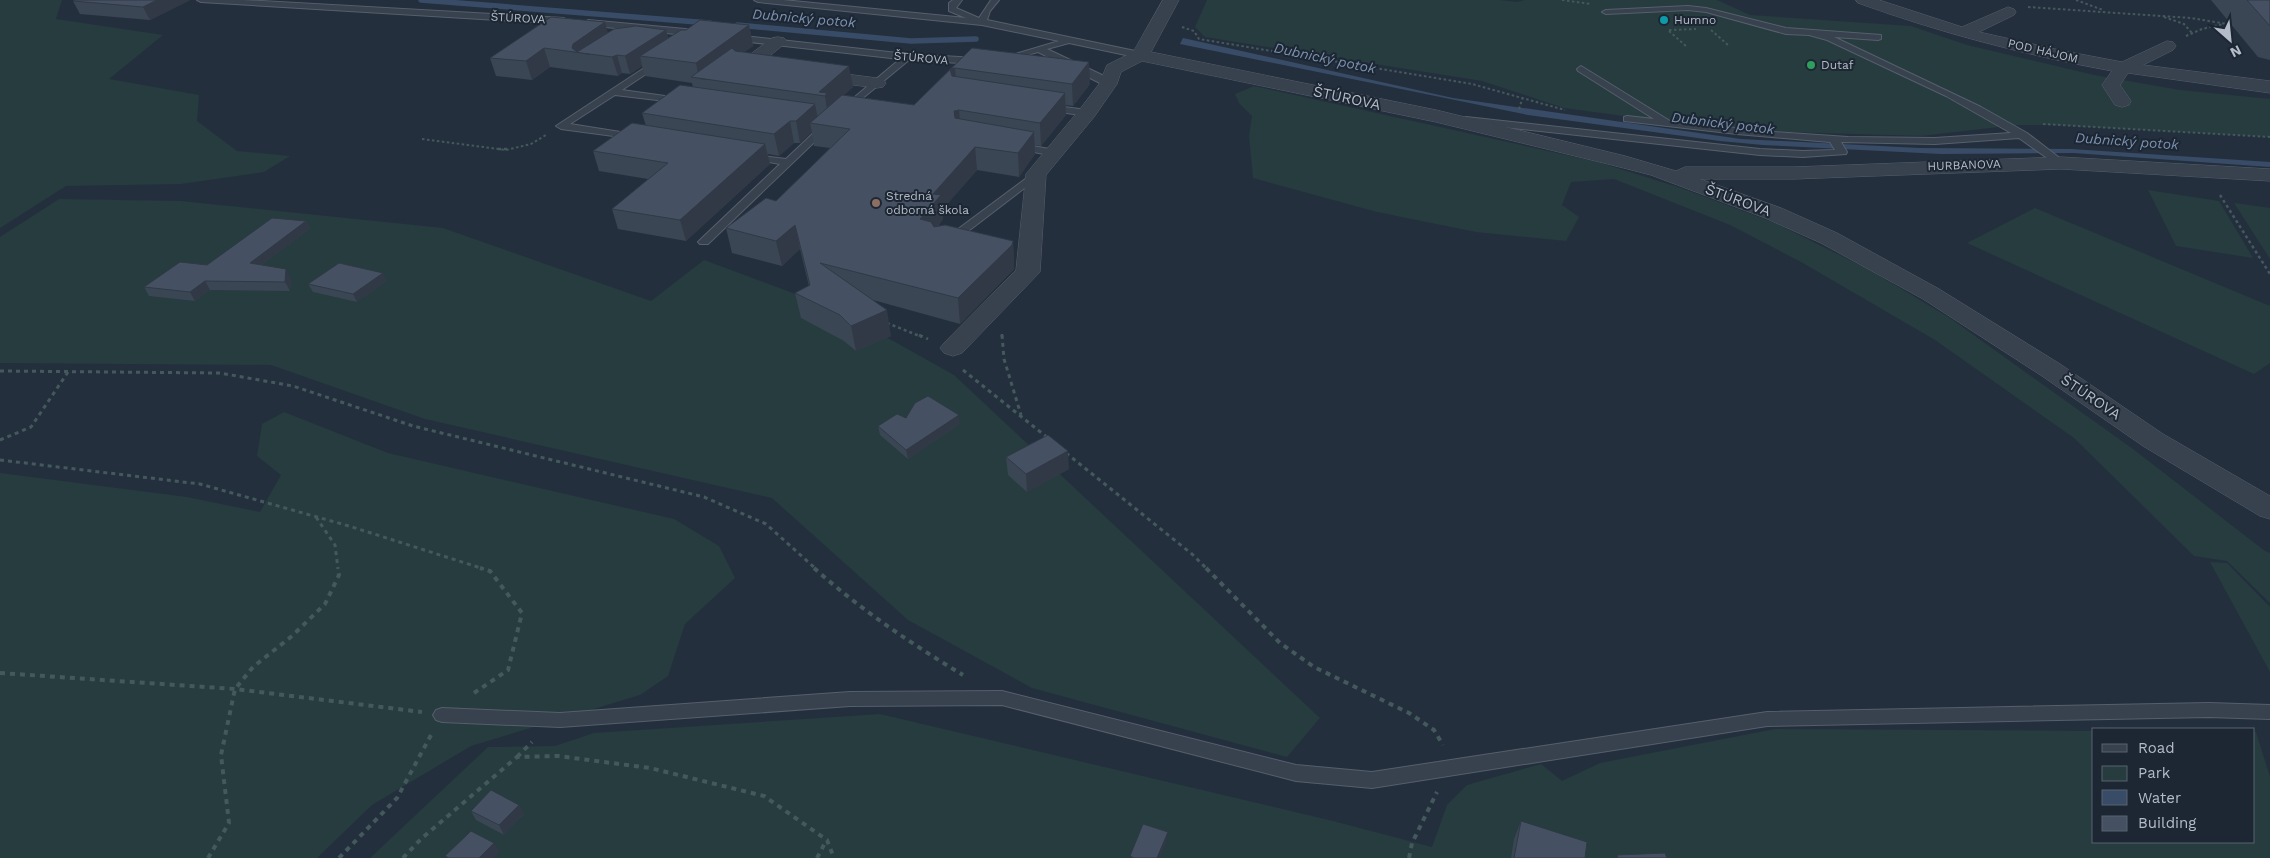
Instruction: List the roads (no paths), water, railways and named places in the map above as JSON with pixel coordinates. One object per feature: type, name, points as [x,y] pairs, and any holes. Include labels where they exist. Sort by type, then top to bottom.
[{"type":"street","points":[[953,348],[1028,272],[1036,174],[1087,113],[1108,84],[1112,69],[1140,55],[1171,0]]},
{"type":"street","name":"POD HÁJOM","points":[[1864,0],[1964,32],[2042,52],[2122,69],[2270,87]]},
{"type":"street","points":[[1964,32],[2008,12]]},
{"type":"street","points":[[778,42],[746,66],[877,83]]},
{"type":"street","points":[[2122,101],[2111,85],[2122,69],[2167,46]]},
{"type":"street","name":"ŠTÚROVA","points":[[1140,55],[1436,116],[1658,171],[1773,213],[1829,238],[1931,294],[2051,370],[2153,440],[2270,509]]},
{"type":"street","name":"HURBANOVA","points":[[1658,171],[1729,174],[1794,173],[2056,159],[2270,175]]},
{"type":"street","points":[[1773,213],[1758,206],[1752,188],[1766,181],[1794,173]]},
{"type":"lane","name":"ŠTÚROVA","points":[[201,0],[556,20],[705,34],[685,44]]},
{"type":"lane","name":"ŠTÚROVA","points":[[758,0],[982,22],[1140,55]]},
{"type":"lane","points":[[958,0],[952,5],[952,10],[982,22],[986,11],[995,0]]},
{"type":"lane","points":[[1606,12],[1688,8],[1706,10],[1786,31],[1878,37]]},
{"type":"lane","points":[[644,38],[684,32]]},
{"type":"lane","points":[[1813,34],[1830,38],[1941,89],[2024,135],[2056,159]]},
{"type":"lane","name":"ŠTÚROVA","points":[[729,37],[907,57],[987,61]]},
{"type":"lane","name":"ŠTÚROVA","points":[[996,60],[1070,40]]},
{"type":"lane","points":[[1040,49],[1099,77],[1108,84]]},
{"type":"lane","points":[[640,138],[561,126],[669,55]]},
{"type":"lane","points":[[704,242],[787,162],[826,121],[877,83],[907,57]]},
{"type":"lane","points":[[1581,69],[1669,124]]},
{"type":"lane","points":[[615,92],[693,103]]},
{"type":"lane","points":[[1041,107],[1087,113]]},
{"type":"lane","points":[[1436,116],[1709,146],[1793,152],[1828,154],[1842,152],[1834,139]]},
{"type":"lane","points":[[1627,120],[1834,139],[1922,141],[2024,135]]},
{"type":"lane","points":[[1008,145],[1055,153]]},
{"type":"lane","points":[[738,154],[787,162]]},
{"type":"lane","points":[[941,248],[1036,174]]},
{"type":"lane","points":[[442,715],[560,720],[850,699],[1002,698],[1296,773],[1372,780],[1767,719],[2209,710],[2270,712]]},
{"type":"water","points":[[1183,38],[1453,98],[1741,139],[1919,148],[2071,149],[2270,162],[2270,167],[2074,153],[1941,154],[1720,141],[1528,115],[1180,44]]},
{"type":"waterway","name":"Dubnický potok","points":[[421,0],[710,23]]},
{"type":"waterway","name":"Dubnický potok","points":[[737,25],[911,41],[976,39]]},
{"type":"place","name":"Humno","points":[[1664,20]]},
{"type":"place","name":"Dutaf","points":[[1811,65]]},
{"type":"place","name":"Stredná odborná škola","points":[[876,203]]}]
